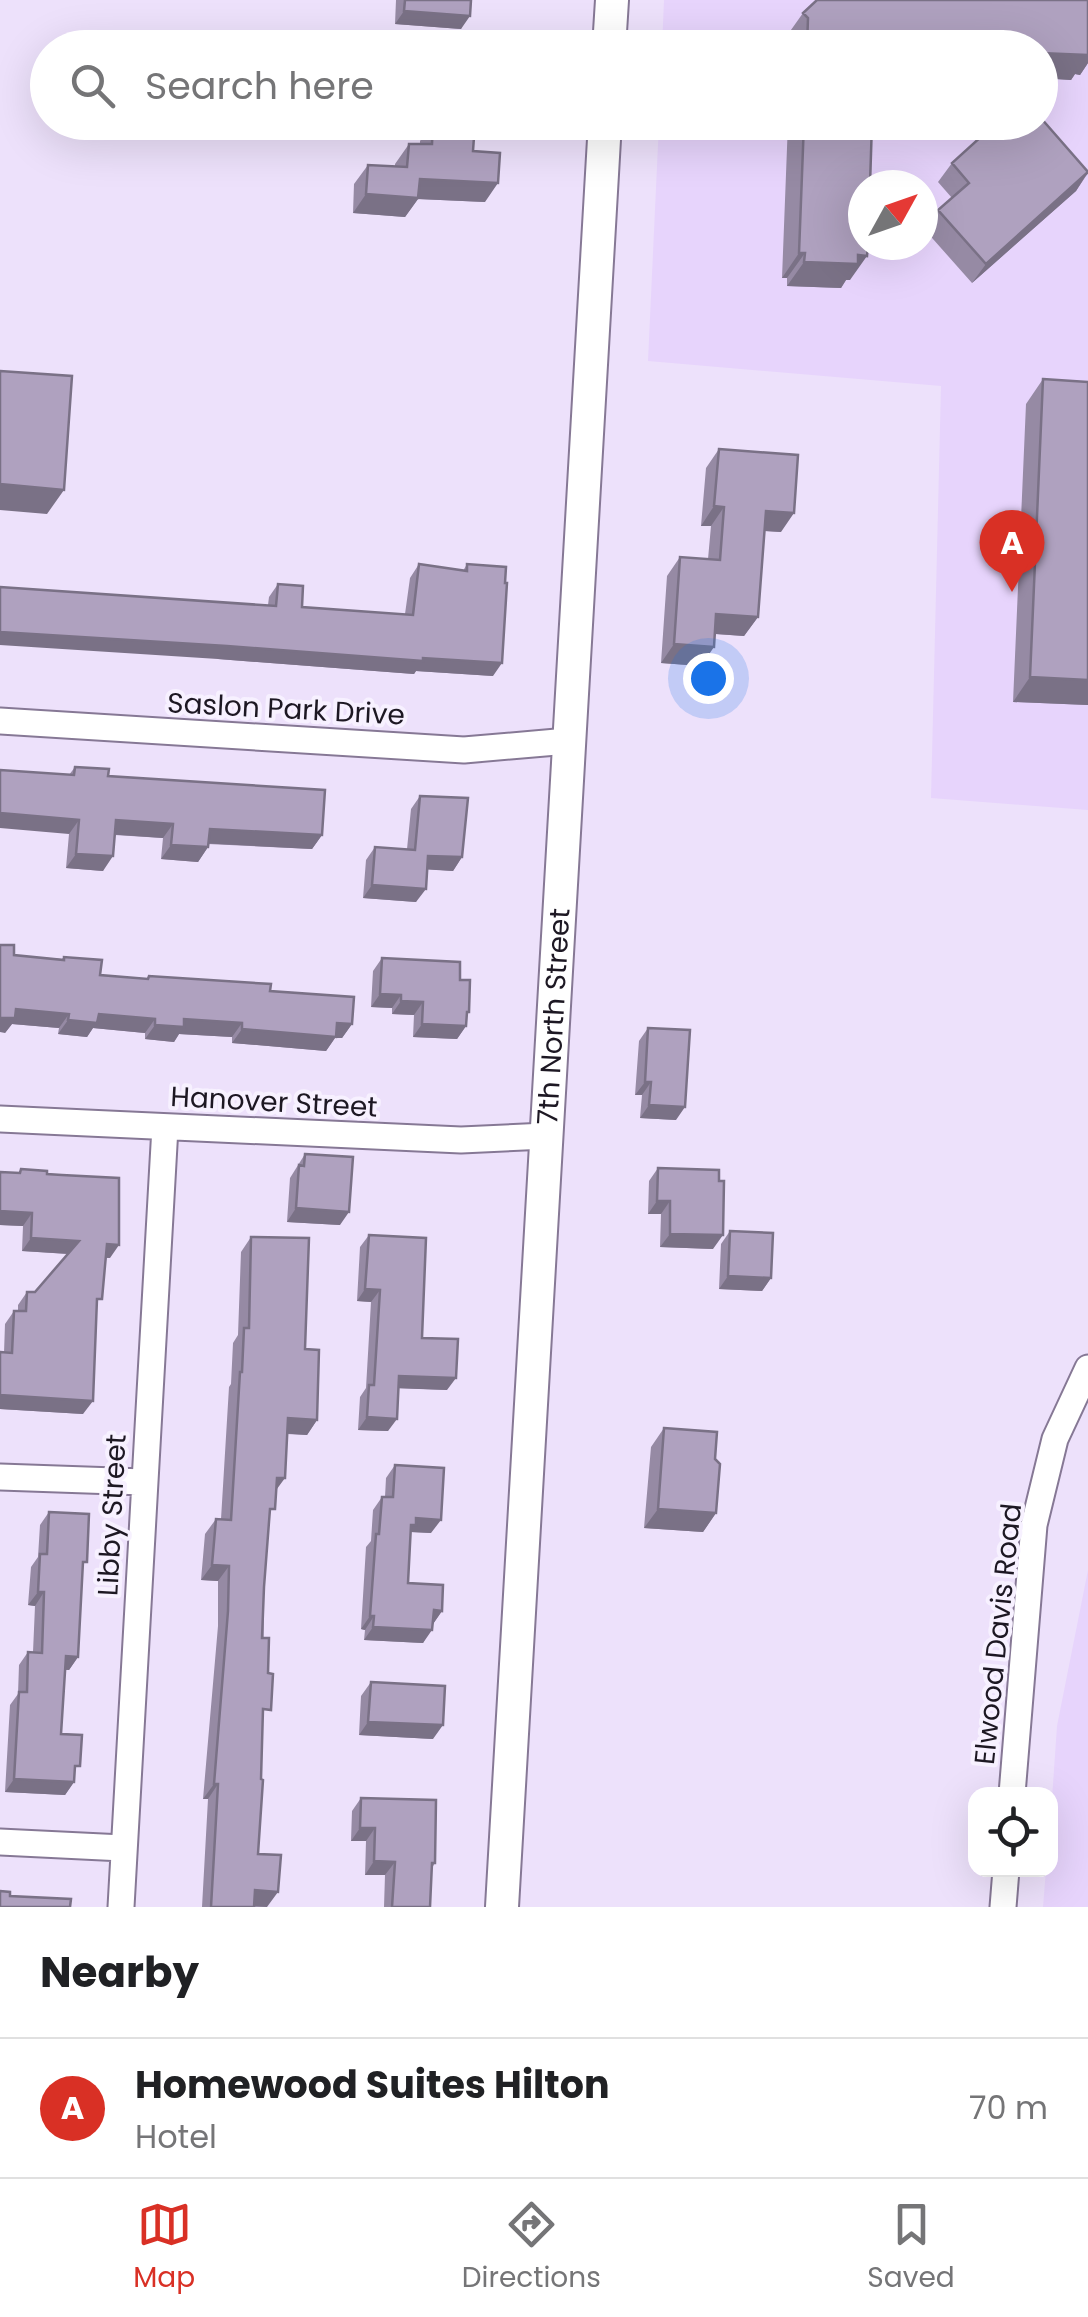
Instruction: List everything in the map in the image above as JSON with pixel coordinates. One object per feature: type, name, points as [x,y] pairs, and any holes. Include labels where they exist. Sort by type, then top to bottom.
[{"type":"street","points":[[610,30],[612,0]]},
{"type":"street","name":"7th North Street","points":[[502,1907],[604,140]]},
{"type":"street","name":"Saslon Park Drive","points":[[0,721],[464,750],[568,741]]},
{"type":"street","name":"Hanover Street","points":[[0,1119],[461,1140],[546,1136]]},
{"type":"street","name":"Libby Street","points":[[120,1907],[164,1128]]},
{"type":"street","name":"Elwood Davis Road","points":[[1013,1787],[1034,1525],[1055,1439],[1088,1368]]},
{"type":"street","points":[[0,1478],[144,1482]]},
{"type":"street","points":[[0,1842],[123,1848]]},
{"type":"street","points":[[1002,1907],[1005,1877]]},
{"type":"shaded area","points":[[664,0],[1088,0],[1088,810],[931,798],[941,386],[648,361],[658,140],[1058,140],[1058,30],[663,30]]},
{"type":"shaded area","points":[[1088,1570],[1088,1907],[1043,1907],[1045,1877],[1058,1877],[1058,1787],[1053,1787],[1057,1726]]},
{"type":"building","points":[[405,0],[471,0],[470,16],[404,11]]},
{"type":"building","points":[[817,0],[1088,0],[1088,55],[1058,54],[1058,30],[808,30],[808,18],[803,13]]},
{"type":"building","points":[[1058,138],[1088,172],[986,264],[938,210],[969,183],[952,163],[977,140]]},
{"type":"building","points":[[432,140],[474,140],[473,151],[500,153],[498,183],[420,179],[418,198],[366,194],[368,165],[407,167],[409,144],[432,144]]},
{"type":"building","points":[[803,140],[871,140],[870,170],[848,170],[848,260],[858,260],[858,264],[804,262],[805,253],[799,253]]},
{"type":"building","points":[[0,371],[72,376],[64,490],[0,484]]},
{"type":"building","points":[[1043,379],[1088,382],[1088,680],[1030,677]]},
{"type":"building","points":[[719,449],[798,455],[794,513],[766,511],[758,617],[716,614],[714,647],[674,644],[680,557],[720,560],[724,507],[714,506]]},
{"type":"building","points":[[419,564],[467,571],[467,564],[506,567],[502,663],[0,632],[0,587],[276,606],[278,584],[303,586],[302,607],[413,615]]},
{"type":"building","points":[[75,767],[109,769],[108,776],[325,790],[322,835],[210,829],[208,847],[171,845],[173,824],[116,820],[113,856],[76,854],[79,820],[0,813],[0,770],[74,775]]},
{"type":"building","points":[[420,796],[468,798],[462,857],[428,856],[426,889],[372,885],[375,847],[415,850]]},
{"type":"building","points":[[0,945],[14,945],[14,955],[102,960],[100,975],[271,984],[270,991],[354,997],[352,1024],[337,1023],[336,1037],[242,1029],[242,1023],[184,1019],[184,1027],[155,1025],[155,1019],[99,1014],[97,1023],[68,1020],[69,1014],[16,1009],[15,1018],[0,1018]]},
{"type":"building","points":[[382,958],[460,962],[460,980],[470,980],[466,1026],[422,1024],[423,1002],[401,1001],[401,995],[380,994]]},
{"type":"building","points":[[648,1028],[690,1030],[685,1107],[649,1105],[651,1082],[645,1082]]},
{"type":"building","points":[[305,1154],[353,1157],[349,1212],[296,1208],[299,1165],[304,1166]]},
{"type":"building","points":[[658,1168],[719,1170],[719,1181],[724,1181],[723,1235],[670,1234],[670,1201],[657,1201]]},
{"type":"building","points":[[21,1169],[119,1178],[119,1245],[107,1244],[102,1299],[97,1299],[93,1401],[0,1395],[0,1352],[12,1353],[14,1311],[26,1311],[27,1292],[35,1292],[79,1241],[31,1238],[32,1213],[0,1211],[0,1172],[20,1173]]},
{"type":"building","points":[[730,1231],[773,1233],[771,1278],[728,1276]]},
{"type":"building","points":[[369,1235],[426,1238],[422,1338],[458,1339],[456,1378],[399,1376],[397,1419],[367,1417],[369,1385],[374,1385],[380,1290],[365,1289]]},
{"type":"building","points":[[251,1237],[309,1238],[305,1349],[319,1350],[317,1420],[288,1418],[285,1478],[277,1478],[275,1509],[270,1509],[262,1638],[269,1638],[268,1673],[273,1674],[271,1710],[263,1709],[258,1854],[281,1855],[278,1892],[255,1890],[254,1907],[211,1907],[218,1784],[214,1784],[229,1566],[212,1565],[216,1519],[231,1520],[244,1328],[249,1328]]},
{"type":"building","points":[[664,1428],[717,1432],[715,1459],[720,1464],[716,1513],[658,1509]]},
{"type":"building","points":[[395,1465],[444,1468],[441,1520],[416,1518],[416,1525],[411,1525],[408,1583],[443,1585],[442,1611],[434,1610],[432,1630],[373,1627],[374,1616],[370,1616],[382,1497],[393,1497]]},
{"type":"building","points":[[49,1512],[89,1514],[78,1657],[66,1656],[61,1734],[82,1735],[80,1766],[75,1766],[74,1782],[14,1779],[19,1692],[27,1692],[28,1652],[42,1653],[44,1592],[38,1592],[40,1554],[47,1554]]},
{"type":"building","points":[[371,1682],[445,1686],[443,1725],[368,1722]]},
{"type":"building","points":[[361,1798],[436,1800],[430,1907],[392,1907],[395,1862],[374,1861],[375,1828],[360,1828]]},
{"type":"building","points":[[0,1891],[10,1892],[10,1896],[71,1899],[70,1907],[0,1907]]},
{"type":"place","name":"Homewood Suites Hilton","points":[[1012,592]]}]
